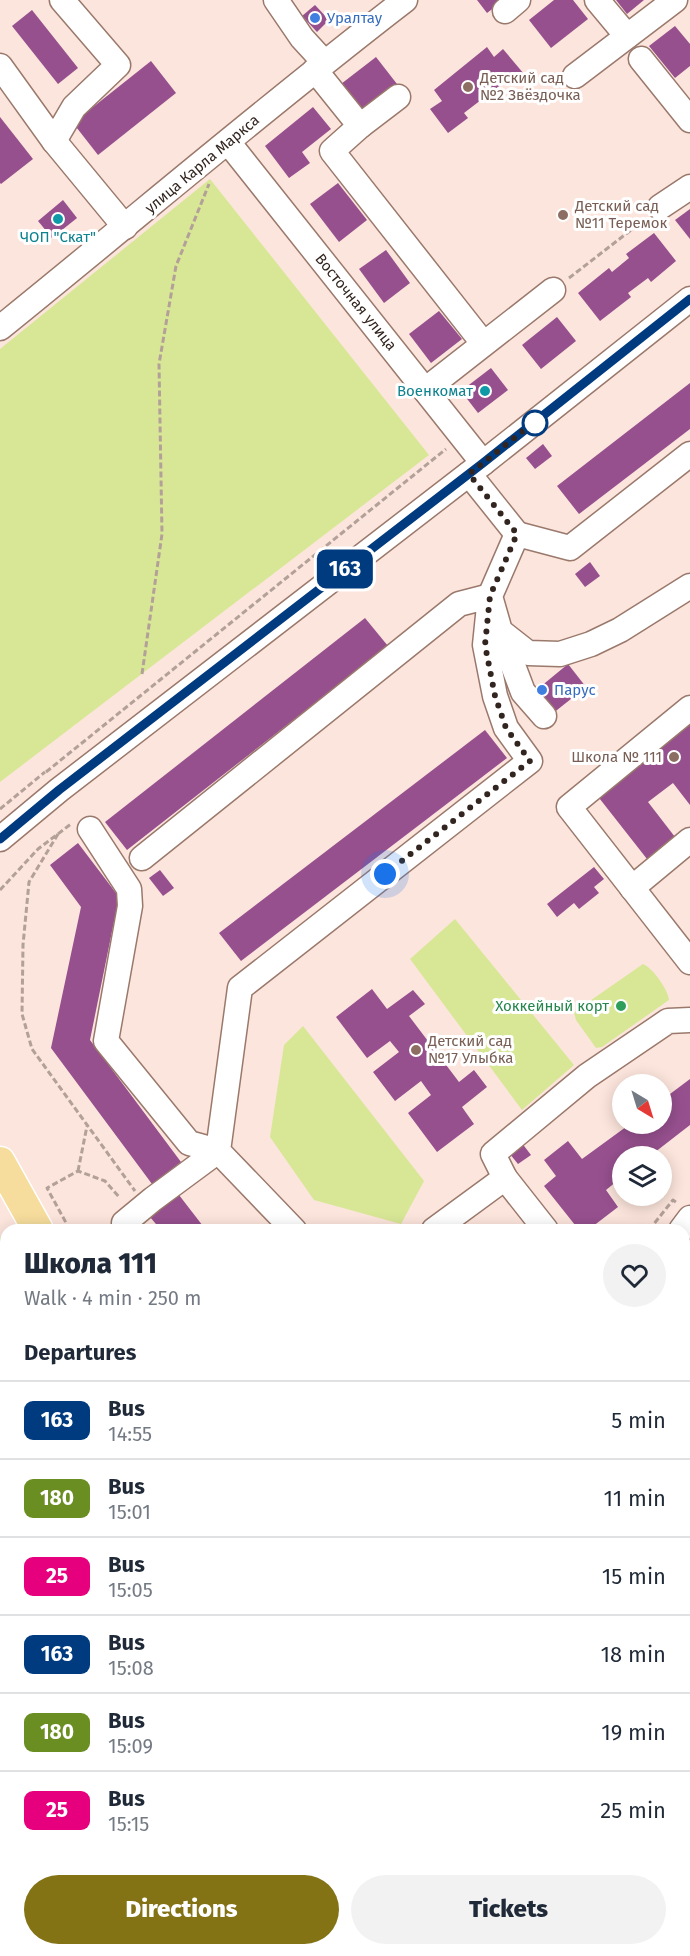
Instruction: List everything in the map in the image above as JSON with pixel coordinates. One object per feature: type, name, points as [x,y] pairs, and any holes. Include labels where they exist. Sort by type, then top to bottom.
[{"type":"main road","points":[[0,1161],[35,1224]]},
{"type":"street","points":[[54,141],[74,107],[118,65],[62,0]]},
{"type":"street","points":[[276,0],[360,126]]},
{"type":"street","name":"улица Карла Маркса","points":[[0,328],[320,66],[405,0]]},
{"type":"street","points":[[597,0],[627,36]]},
{"type":"street","points":[[574,76],[675,0]]},
{"type":"street","points":[[641,59],[690,120]]},
{"type":"street","points":[[0,66],[54,141],[125,227]]},
{"type":"street","points":[[398,97],[332,151],[483,343]]},
{"type":"street","name":"Восточная улица","points":[[228,142],[462,436],[476,468],[517,534]]},
{"type":"street","points":[[660,207],[690,187]]},
{"type":"street","points":[[425,390],[553,290]]},
{"type":"street","points":[[0,839],[59,790],[476,468],[690,299]]},
{"type":"street","points":[[125,1224],[144,1206],[218,1151],[240,988],[530,761],[506,728],[495,696],[485,645],[490,596],[517,534],[570,548],[690,454]]},
{"type":"street","points":[[500,631],[528,653],[560,654],[591,644],[620,630],[690,586]]},
{"type":"street","points":[[490,596],[500,631],[523,692],[544,716]]},
{"type":"street","points":[[142,858],[459,604],[490,596]]},
{"type":"street","points":[[690,708],[569,807],[690,962]]},
{"type":"street","points":[[81,826],[129,889],[130,906],[105,1041],[189,1143],[218,1151],[288,1224]]},
{"type":"street","points":[[632,888],[690,840]]},
{"type":"street","points":[[541,1224],[506,1178],[493,1154],[587,1076],[659,1027],[668,1021],[690,1020]]},
{"type":"street","points":[[442,1224],[506,1178]]},
{"type":"path","points":[[142,674],[162,534],[159,364],[176,266],[210,179]]},
{"type":"path","points":[[553,290],[660,207]]},
{"type":"path","points":[[45,772],[462,436]]},
{"type":"path","points":[[0,890],[38,849],[58,834],[81,826]]},
{"type":"path","points":[[58,834],[29,882],[23,945],[22,1014],[32,1049],[142,1200],[144,1206]]},
{"type":"path","points":[[67,1224],[47,1188],[78,1171],[87,1124]]},
{"type":"path","points":[[78,1171],[105,1181],[120,1198]]},
{"type":"path","points":[[654,1224],[673,1200]]},
{"type":"green space","points":[[210,179],[429,455],[0,782],[0,349]]},
{"type":"green space","points":[[455,919],[574,1065],[522,1110],[410,959]]},
{"type":"green space","name":"Хоккейный корт","points":[[643,964],[659,980],[669,1000],[602,1047],[596,1048],[576,1020],[574,1012]]},
{"type":"green space","points":[[303,1026],[424,1181],[401,1224],[314,1200],[270,1137],[284,1045]]},
{"type":"building","points":[[477,0],[504,0],[487,13]]},
{"type":"building","points":[[554,0],[573,0],[588,19],[551,48],[529,20]]},
{"type":"building","points":[[616,0],[644,0],[627,14]]},
{"type":"building","points":[[315,5],[329,20],[317,32],[302,16]]},
{"type":"building","points":[[32,10],[78,68],[58,84],[12,26]]},
{"type":"building","points":[[675,26],[690,44],[690,66],[675,78],[649,46]]},
{"type":"building","name":"Детский сад №2 Звёздочка","points":[[487,47],[494,57],[503,49],[524,74],[510,84],[507,80],[464,113],[468,118],[448,133],[430,109],[442,101],[434,90]]},
{"type":"building","points":[[376,57],[397,84],[362,111],[341,84]]},
{"type":"building","points":[[151,61],[176,93],[98,155],[73,123]]},
{"type":"building","points":[[313,107],[331,129],[302,152],[310,163],[289,178],[265,146]]},
{"type":"building","points":[[0,117],[33,159],[1,184],[0,183]]},
{"type":"building","points":[[338,183],[367,220],[339,242],[310,204]]},
{"type":"building","name":"ЧОП \"Скат\"","points":[[63,200],[77,218],[52,238],[38,221]]},
{"type":"building","points":[[690,209],[690,239],[675,220]]},
{"type":"building","points":[[654,233],[676,261],[651,282],[648,278],[628,293],[631,297],[600,321],[578,293],[609,268],[612,272],[629,258],[626,254]]},
{"type":"building","points":[[386,250],[410,283],[384,303],[359,269]]},
{"type":"building","points":[[439,311],[462,339],[431,363],[409,334]]},
{"type":"building","points":[[557,317],[576,341],[541,369],[522,345]]},
{"type":"building","name":"Военкомат","points":[[491,368],[508,390],[478,413],[461,391]]},
{"type":"building","points":[[690,383],[690,429],[579,514],[557,486]]},
{"type":"building","points":[[543,444],[552,456],[535,469],[526,458]]},
{"type":"building","points":[[590,562],[600,576],[585,587],[575,574]]},
{"type":"building","points":[[365,618],[388,646],[127,850],[105,822]]},
{"type":"building","points":[[568,664],[586,687],[552,714],[534,692]]},
{"type":"building","points":[[690,721],[690,805],[673,783],[648,802],[675,837],[647,859],[596,794]]},
{"type":"building","points":[[485,730],[507,758],[241,961],[219,933]]},
{"type":"building","points":[[78,843],[119,897],[90,1040],[181,1162],[152,1184],[51,1048],[81,907],[50,865]]},
{"type":"building","points":[[594,867],[604,879],[594,887],[599,893],[579,909],[574,903],[557,917],[547,904]]},
{"type":"building","points":[[160,870],[174,888],[163,896],[149,878]]},
{"type":"building","points":[[372,989],[387,1009],[413,990],[425,1004],[409,1016],[459,1082],[474,1070],[487,1087],[462,1107],[474,1124],[437,1152],[408,1113],[431,1095],[421,1081],[395,1101],[373,1072],[399,1052],[390,1041],[367,1058],[336,1017]]},
{"type":"building","points":[[690,1079],[690,1125],[663,1146],[612,1146],[612,1185],[606,1190],[612,1198],[612,1206],[618,1207],[596,1224],[574,1224],[544,1186],[556,1176],[544,1160],[568,1141],[582,1159],[616,1134],[672,1134],[672,1092]]},
{"type":"building","points":[[518,1138],[531,1155],[518,1164],[505,1148]]},
{"type":"building","points":[[179,1195],[201,1224],[156,1224],[150,1217]]},
{"type":"bus line","name":"163","points":[[0,839],[59,790],[483,463],[690,299]]},
{"type":"place","name":"Уралтау","points":[[315,18]]},
{"type":"place","name":"Детский сад №2 Звёздочка","points":[[468,87]]},
{"type":"place","name":"Детский сад №11 Теремок","points":[[563,215]]},
{"type":"place","name":"ЧОП \"Скат\"","points":[[58,219]]},
{"type":"place","name":"Военкомат","points":[[485,391]]},
{"type":"place","name":"Парус","points":[[542,690]]},
{"type":"place","name":"Школа № 111","points":[[674,757]]},
{"type":"place","name":"Хоккейный корт","points":[[621,1006]]},
{"type":"place","name":"Детский сад №17 Улыбка","points":[[416,1050]]},
{"type":"route","points":[[385,874],[530,761],[506,728],[495,696],[485,645],[490,596],[517,534],[469,474],[537,420],[535,423]]}]
